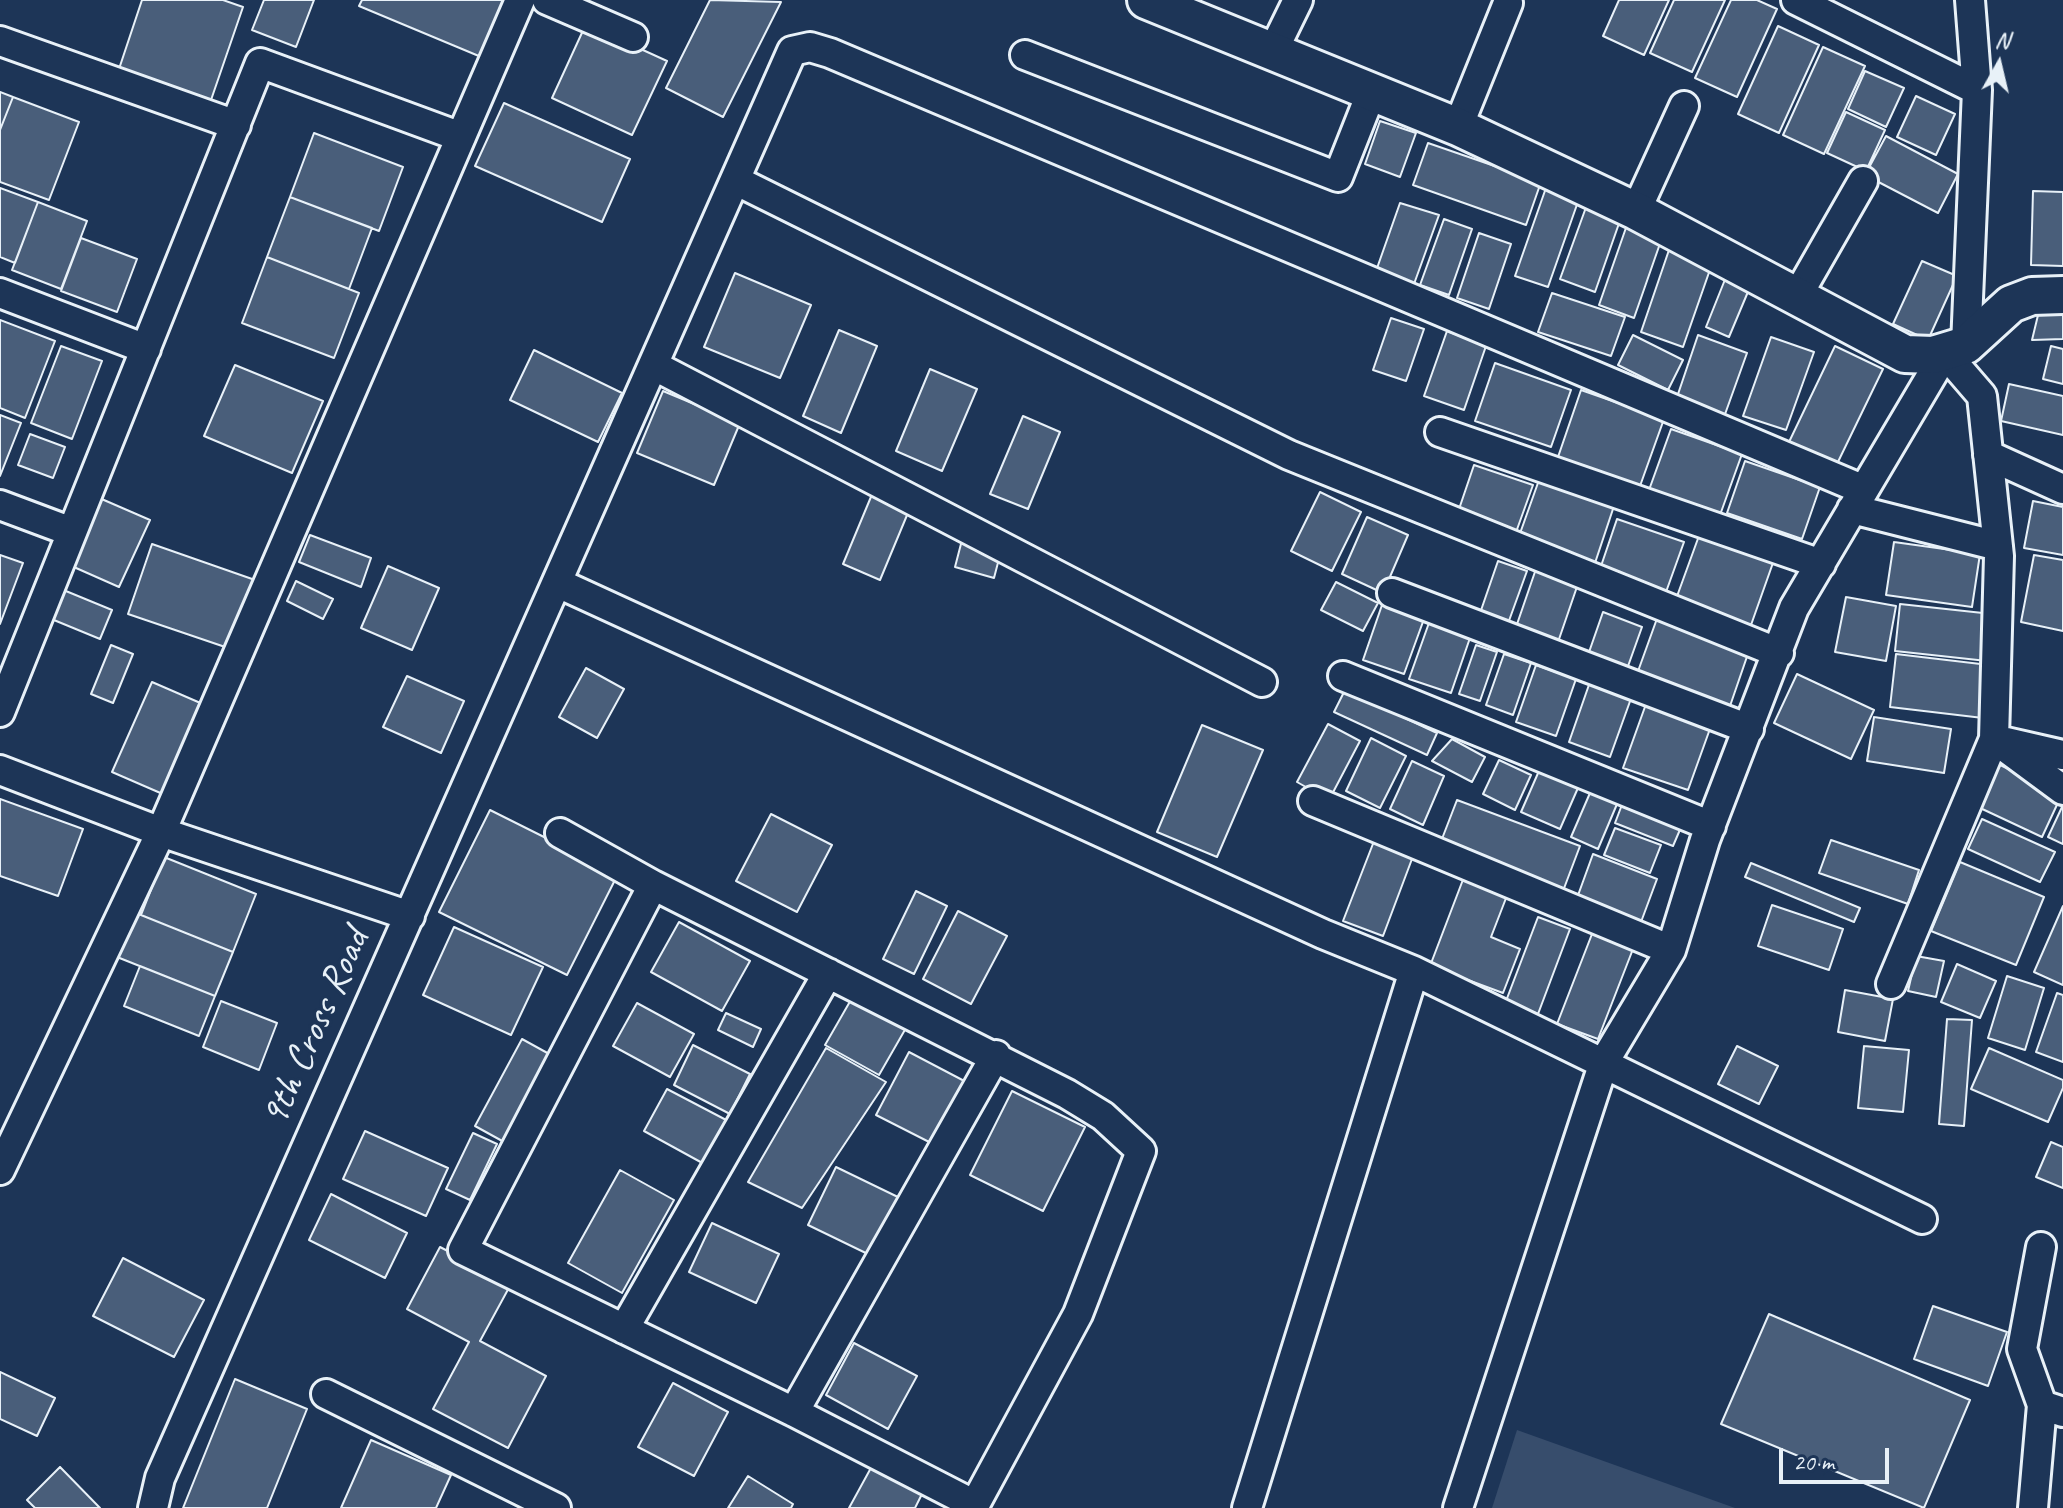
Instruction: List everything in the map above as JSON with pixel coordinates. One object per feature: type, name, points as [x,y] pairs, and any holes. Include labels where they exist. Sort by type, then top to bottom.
[{"type":"street","points":[[0,1170],[161,832],[520,0]]},
{"type":"street","points":[[547,0],[633,37]]},
{"type":"street","points":[[1146,0],[1274,49],[1458,127],[1636,211],[1891,349],[1916,355],[1955,349]]},
{"type":"street","points":[[1274,49],[1298,0]]},
{"type":"street","points":[[1796,0],[1977,90]]},
{"type":"street","points":[[1891,984],[1994,739],[1998,546],[1982,396],[1955,349],[1977,90],[1970,0]]},
{"type":"street","points":[[1458,127],[1508,3]]},
{"type":"street","points":[[0,41],[236,125]]},
{"type":"street","name":"9th Cross Road","points":[[153,1508],[160,1478],[792,51],[810,47],[1858,500]]},
{"type":"street","points":[[1025,55],[1338,177],[1372,91]]},
{"type":"street","points":[[0,712],[260,63],[461,137]]},
{"type":"street","points":[[1636,211],[1684,106]]},
{"type":"street","points":[[735,180],[1289,455],[1779,653]]},
{"type":"street","points":[[1796,298],[1863,181]]},
{"type":"street","points":[[0,293],[146,349]]},
{"type":"street","points":[[1458,1508],[1604,1062],[1671,950],[1711,826],[1794,608],[1858,500],[1955,349],[2011,304],[2032,296],[2063,295]]},
{"type":"street","points":[[653,365],[1262,682]]},
{"type":"street","points":[[1440,432],[1821,564]]},
{"type":"street","points":[[1988,455],[2063,489]]},
{"type":"street","points":[[1858,500],[1998,546]]},
{"type":"street","points":[[0,505],[72,532]]},
{"type":"street","points":[[558,583],[1309,927],[1414,971],[1922,1219]]},
{"type":"street","points":[[1392,593],[1749,729]]},
{"type":"street","points":[[1343,676],[1711,826]]},
{"type":"street","points":[[1994,739],[2063,755]]},
{"type":"street","points":[[1994,739],[2063,790]]},
{"type":"street","points":[[0,770],[161,832],[410,916]]},
{"type":"street","points":[[1313,801],[1671,950]]},
{"type":"street","points":[[560,833],[653,885],[996,1055],[1103,1116],[1141,1151],[1078,1314],[974,1506],[794,1412],[463,1250],[653,885]]},
{"type":"street","points":[[1247,1508],[1414,971]]},
{"type":"street","points":[[624,1329],[828,973]]},
{"type":"street","points":[[794,1412],[996,1055]]},
{"type":"street","points":[[2033,1508],[2052,1408],[2022,1349],[2030,1289],[2041,1247]]},
{"type":"street","points":[[326,1394],[556,1508]]},
{"type":"shaded area","points":[[1517,1430],[1735,1508],[1492,1508]]},
{"type":"building","points":[[142,0],[223,0],[243,7],[211,100],[119,69]]},
{"type":"building","points":[[264,0],[314,0],[296,47],[252,30]]},
{"type":"building","points":[[362,0],[511,0],[486,59],[359,6]]},
{"type":"building","points":[[710,0],[781,2],[723,117],[666,88]]},
{"type":"building","points":[[1619,0],[1669,0],[1644,55],[1603,36]]},
{"type":"building","points":[[1674,0],[1725,0],[1692,72],[1650,53]]},
{"type":"building","points":[[1731,0],[1757,0],[1777,9],[1737,97],[1695,78]]},
{"type":"building","points":[[586,24],[667,61],[632,135],[552,98]]},
{"type":"building","points":[[1778,26],[1819,45],[1779,133],[1738,114]]},
{"type":"building","points":[[1823,47],[1865,66],[1824,154],[1783,135]]},
{"type":"building","points":[[1865,71],[1904,88],[1886,127],[1848,109]]},
{"type":"building","points":[[0,92],[13,97],[0,130]]},
{"type":"building","points":[[1916,96],[1955,114],[1936,155],[1897,137]]},
{"type":"building","points":[[13,97],[79,122],[49,200],[0,182],[0,130]]},
{"type":"building","points":[[504,103],[630,159],[602,222],[475,166]]},
{"type":"building","points":[[1846,112],[1885,130],[1866,171],[1827,153]]},
{"type":"building","points":[[1380,121],[1416,133],[1400,177],[1365,164]]},
{"type":"building","points":[[314,133],[403,167],[379,231],[290,197]]},
{"type":"building","points":[[1886,136],[1958,174],[1938,213],[1865,175]]},
{"type":"building","points":[[1428,143],[1541,182],[1526,225],[1413,185]]},
{"type":"building","points":[[1547,185],[1580,196],[1548,287],[1515,276]]},
{"type":"building","points":[[0,188],[38,202],[15,263],[0,257]]},
{"type":"building","points":[[2033,191],[2063,192],[2063,266],[2031,265]]},
{"type":"building","points":[[290,197],[372,228],[349,289],[267,257]]},
{"type":"building","points":[[1589,199],[1623,212],[1595,292],[1560,279]]},
{"type":"building","points":[[38,202],[87,221],[61,289],[12,270]]},
{"type":"building","points":[[1400,203],[1439,215],[1414,284],[1376,271]]},
{"type":"building","points":[[1444,219],[1472,229],[1449,295],[1420,285]]},
{"type":"building","points":[[1628,222],[1663,235],[1634,318],[1599,305]]},
{"type":"building","points":[[1479,233],[1511,244],[1489,309],[1457,298]]},
{"type":"building","points":[[81,238],[137,259],[117,312],[61,291]]},
{"type":"building","points":[[1670,247],[1713,261],[1683,347],[1641,332]]},
{"type":"building","points":[[267,257],[359,293],[334,358],[242,323]]},
{"type":"building","points":[[1922,261],[1957,276],[1928,340],[1893,324]]},
{"type":"building","points":[[735,273],[811,305],[780,378],[704,347]]},
{"type":"building","points":[[1726,277],[1750,287],[1729,337],[1706,327]]},
{"type":"building","points":[[1552,293],[1625,317],[1611,356],[1538,332]]},
{"type":"building","points":[[2063,310],[2063,339],[2032,340],[2039,311]]},
{"type":"building","points":[[1391,318],[1424,329],[1406,381],[1373,370]]},
{"type":"building","points":[[0,320],[55,341],[25,418],[0,408]]},
{"type":"building","points":[[839,330],[877,346],[841,433],[803,416]]},
{"type":"building","points":[[1447,331],[1486,346],[1464,410],[1424,396]]},
{"type":"building","points":[[1633,335],[1683,360],[1668,390],[1618,365]]},
{"type":"building","points":[[1698,335],[1747,353],[1724,417],[1676,400]]},
{"type":"building","points":[[1771,337],[1814,352],[1786,430],[1743,416]]},
{"type":"building","points":[[61,346],[102,361],[72,439],[31,423]]},
{"type":"building","points":[[1835,346],[1883,369],[1836,466],[1789,442]]},
{"type":"building","points":[[2051,346],[2063,349],[2063,384],[2043,379]]},
{"type":"building","points":[[534,350],[622,393],[598,442],[510,400]]},
{"type":"building","points":[[1495,363],[1571,390],[1551,447],[1475,421]]},
{"type":"building","points":[[235,365],[323,401],[292,473],[204,436]]},
{"type":"building","points":[[930,369],[977,389],[942,471],[896,451]]},
{"type":"building","points":[[2009,384],[2063,396],[2063,435],[2001,421]]},
{"type":"building","points":[[1581,390],[1664,419],[1640,486],[1558,457]]},
{"type":"building","points":[[663,391],[740,423],[714,485],[637,453]]},
{"type":"building","points":[[0,415],[21,423],[0,476]]},
{"type":"building","points":[[1023,416],[1060,432],[1028,509],[990,494]]},
{"type":"building","points":[[1671,429],[1742,454],[1720,515],[1649,490]]},
{"type":"building","points":[[30,434],[65,447],[53,478],[18,465]]},
{"type":"building","points":[[1745,461],[1820,487],[1802,539],[1727,513]]},
{"type":"building","points":[[1474,465],[1533,485],[1515,535],[1457,515]]},
{"type":"building","points":[[1539,480],[1614,506],[1594,566],[1518,539]]},
{"type":"building","points":[[873,492],[910,508],[880,580],[843,564]]},
{"type":"building","points":[[1320,492],[1361,512],[1332,571],[1291,551]]},
{"type":"building","points":[[97,497],[150,520],[119,587],[67,564]]},
{"type":"building","points":[[2033,501],[2063,507],[2063,555],[2024,548]]},
{"type":"building","points":[[1367,517],[1408,535],[1383,593],[1342,574]]},
{"type":"building","points":[[1617,519],[1684,542],[1666,592],[1600,569]]},
{"type":"building","points":[[1700,533],[1774,560],[1751,625],[1676,599]]},
{"type":"building","points":[[310,535],[371,558],[361,587],[299,562]]},
{"type":"building","points":[[962,540],[1001,551],[994,578],[955,567]]},
{"type":"building","points":[[1894,542],[1980,554],[1972,607],[1886,595]]},
{"type":"building","points":[[152,544],[255,580],[231,649],[128,614]]},
{"type":"building","points":[[0,555],[23,563],[0,624]]},
{"type":"building","points":[[2034,555],[2063,560],[2063,631],[2021,622]]},
{"type":"building","points":[[1498,561],[1527,571],[1506,629],[1478,619]]},
{"type":"building","points":[[1538,563],[1580,578],[1557,645],[1515,630]]},
{"type":"building","points":[[388,566],[439,588],[412,650],[361,628]]},
{"type":"building","points":[[296,581],[333,599],[323,619],[287,601]]},
{"type":"building","points":[[1336,582],[1378,603],[1363,631],[1321,610]]},
{"type":"building","points":[[61,589],[112,610],[100,639],[49,618]]},
{"type":"building","points":[[1846,597],[1896,606],[1886,661],[1835,652]]},
{"type":"building","points":[[1900,604],[1992,614],[1987,661],[1895,651]]},
{"type":"building","points":[[1382,605],[1424,619],[1404,674],[1363,660]]},
{"type":"building","points":[[1603,612],[1642,627],[1627,669],[1588,655]]},
{"type":"building","points":[[1659,613],[1751,645],[1730,706],[1637,674]]},
{"type":"building","points":[[1430,620],[1471,635],[1451,693],[1409,679]]},
{"type":"building","points":[[111,645],[133,654],[113,703],[91,694]]},
{"type":"building","points":[[1476,645],[1497,652],[1480,701],[1459,694]]},
{"type":"building","points":[[1504,654],[1531,663],[1513,715],[1486,705]]},
{"type":"building","points":[[1896,654],[1989,665],[1983,718],[1890,707]]},
{"type":"building","points":[[1536,665],[1576,679],[1556,736],[1516,722]]},
{"type":"building","points":[[586,668],[624,689],[597,738],[559,717]]},
{"type":"building","points":[[1797,674],[1874,710],[1851,759],[1774,723]]},
{"type":"building","points":[[407,676],[464,701],[441,753],[383,727]]},
{"type":"building","points":[[1591,679],[1633,693],[1610,757],[1569,742]]},
{"type":"building","points":[[152,682],[205,705],[165,795],[112,772]]},
{"type":"building","points":[[1345,690],[1437,733],[1427,755],[1334,712]]},
{"type":"building","points":[[1646,704],[1711,726],[1688,790],[1623,768]]},
{"type":"building","points":[[1874,717],[1951,729],[1944,773],[1867,761]]},
{"type":"building","points":[[1328,724],[1360,741],[1329,800],[1297,782]]},
{"type":"building","points":[[1202,725],[1263,750],[1217,857],[1157,832]]},
{"type":"building","points":[[1371,738],[1406,756],[1380,808],[1346,791]]},
{"type":"building","points":[[1452,739],[1485,757],[1472,782],[1432,761]]},
{"type":"building","points":[[1499,760],[1531,775],[1515,810],[1483,794]]},
{"type":"building","points":[[1412,761],[1444,776],[1423,825],[1390,809]]},
{"type":"building","points":[[1542,764],[1581,781],[1560,829],[1521,812]]},
{"type":"building","points":[[1998,764],[2062,794],[2042,837],[1978,807]]},
{"type":"building","points":[[1593,786],[1620,797],[1598,849],[1571,837]]},
{"type":"building","points":[[0,799],[83,829],[58,896],[0,876]]},
{"type":"building","points":[[1457,800],[1580,846],[1563,891],[1440,844]]},
{"type":"building","points":[[1623,802],[1682,825],[1673,846],[1615,823]]},
{"type":"building","points":[[2063,807],[2063,844],[2048,837]]},
{"type":"building","points":[[490,810],[618,874],[567,975],[439,912]]},
{"type":"building","points":[[771,814],[832,845],[797,912],[736,881]]},
{"type":"building","points":[[1982,819],[2055,852],[2040,882],[1968,849]]},
{"type":"building","points":[[1615,828],[1661,845],[1650,873],[1604,855]]},
{"type":"building","points":[[1376,836],[1415,851],[1383,936],[1343,921]]},
{"type":"building","points":[[1831,840],[1919,870],[1908,904],[1819,873]]},
{"type":"building","points":[[1593,854],[1657,879],[1641,922],[1577,898]]},
{"type":"building","points":[[164,857],[256,894],[233,952],[141,915]]},
{"type":"building","points":[[1960,862],[2044,897],[2016,965],[1931,931]]},
{"type":"building","points":[[1751,863],[1860,908],[1854,922],[1745,877]]},
{"type":"building","points":[[1464,877],[1508,893],[1491,937],[1520,949],[1503,993],[1430,966]]},
{"type":"building","points":[[916,891],[947,906],[914,974],[883,959]]},
{"type":"building","points":[[1772,905],[1843,929],[1829,970],[1758,946]]},
{"type":"building","points":[[2063,906],[2063,985],[2034,972]]},
{"type":"building","points":[[958,911],[1007,936],[971,1004],[923,979]]},
{"type":"building","points":[[136,913],[233,952],[215,996],[117,957]]},
{"type":"building","points":[[1538,917],[1570,929],[1538,1014],[1506,1001]]},
{"type":"building","points":[[679,922],[750,961],[722,1011],[651,972]]},
{"type":"building","points":[[454,927],[543,967],[511,1035],[423,995]]},
{"type":"building","points":[[1592,934],[1633,949],[1598,1039],[1557,1024]]},
{"type":"building","points":[[1916,956],[1944,961],[1936,997],[1908,991]]},
{"type":"building","points":[[1957,964],[1996,981],[1980,1018],[1941,1002]]},
{"type":"building","points":[[140,966],[215,996],[199,1036],[124,1006]]},
{"type":"building","points":[[2007,976],[2044,988],[2025,1050],[1988,1038]]},
{"type":"building","points":[[1845,990],[1893,999],[1885,1041],[1838,1032]]},
{"type":"building","points":[[2057,993],[2063,995],[2063,1062],[2036,1052]]},
{"type":"building","points":[[852,998],[906,1028],[879,1075],[825,1045]]},
{"type":"building","points":[[221,1001],[277,1023],[259,1070],[203,1047]]},
{"type":"building","points":[[637,1003],[694,1034],[670,1077],[613,1046]]},
{"type":"building","points":[[726,1013],[761,1029],[753,1047],[718,1030]]},
{"type":"building","points":[[1947,1019],[1972,1020],[1964,1126],[1939,1124]]},
{"type":"building","points":[[522,1039],[551,1055],[504,1142],[475,1126]]},
{"type":"building","points":[[693,1045],[750,1074],[730,1114],[674,1085]]},
{"type":"building","points":[[1737,1046],[1778,1066],[1759,1104],[1718,1084]]},
{"type":"building","points":[[1864,1046],[1909,1050],[1903,1112],[1858,1108]]},
{"type":"building","points":[[826,1048],[886,1082],[802,1208],[748,1182]]},
{"type":"building","points":[[1989,1048],[2063,1080],[2063,1088],[2048,1122],[1971,1089]]},
{"type":"building","points":[[909,1052],[970,1084],[937,1146],[876,1115]]},
{"type":"building","points":[[667,1089],[730,1122],[706,1165],[644,1131]]},
{"type":"building","points":[[1012,1091],[1085,1127],[1043,1211],[970,1175]]},
{"type":"building","points":[[365,1131],[448,1168],[426,1216],[343,1179]]},
{"type":"building","points":[[473,1133],[497,1144],[470,1200],[446,1189]]},
{"type":"building","points":[[2051,1142],[2063,1147],[2063,1188],[2036,1177]]},
{"type":"building","points":[[836,1167],[902,1199],[874,1257],[808,1225]]},
{"type":"building","points":[[620,1170],[674,1200],[622,1293],[568,1263]]},
{"type":"building","points":[[331,1194],[407,1233],[385,1278],[309,1240]]},
{"type":"building","points":[[712,1223],[779,1254],[756,1303],[689,1272]]},
{"type":"building","points":[[440,1247],[511,1284],[480,1341],[546,1376],[508,1448],[433,1409],[469,1342],[407,1309]]},
{"type":"building","points":[[123,1258],[204,1300],[174,1357],[93,1316]]},
{"type":"building","points":[[1933,1306],[2007,1332],[1988,1386],[1914,1359]]},
{"type":"building","points":[[1769,1314],[1970,1400],[1924,1508],[1721,1424]]},
{"type":"building","points":[[854,1343],[917,1376],[888,1429],[826,1395]]},
{"type":"building","points":[[0,1372],[55,1398],[37,1436],[0,1419]]},
{"type":"building","points":[[235,1379],[307,1409],[267,1508],[183,1508]]},
{"type":"building","points":[[673,1383],[728,1412],[694,1476],[638,1447]]},
{"type":"building","points":[[371,1440],[451,1475],[436,1508],[341,1508]]},
{"type":"building","points":[[872,1466],[922,1494],[915,1508],[849,1508]]},
{"type":"building","points":[[60,1467],[100,1508],[35,1508],[27,1500]]},
{"type":"building","points":[[748,1476],[793,1504],[791,1508],[728,1508]]}]
